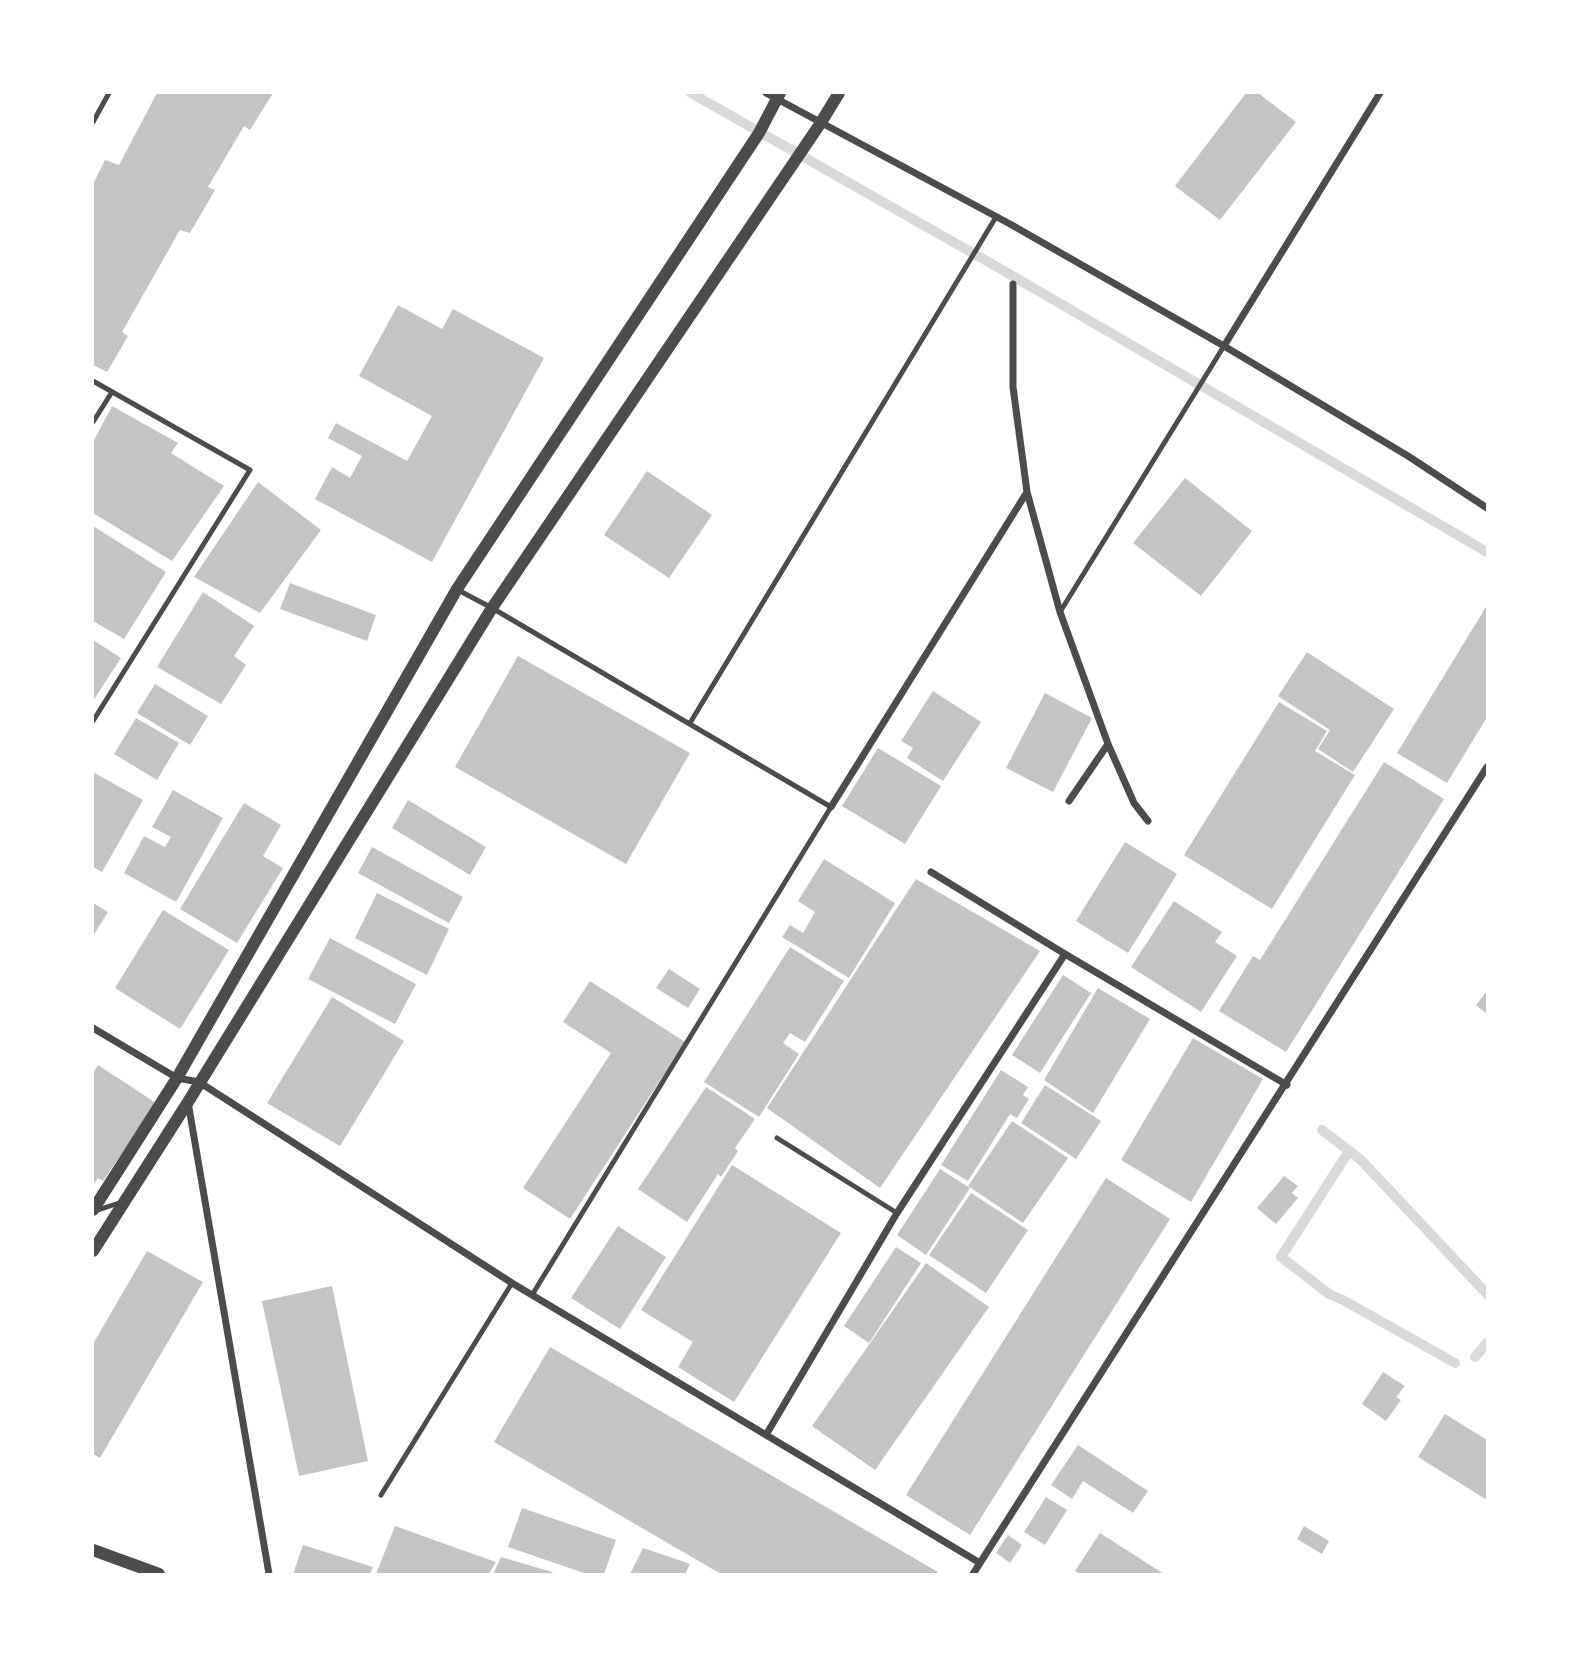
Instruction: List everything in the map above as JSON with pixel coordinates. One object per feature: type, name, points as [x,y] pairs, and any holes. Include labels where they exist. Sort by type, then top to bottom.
[{"type":"street","points":[[93,1251],[188,1102],[492,607],[839,93]]},
{"type":"street","points":[[1224,346],[1380,93]]},
{"type":"street","points":[[93,1211],[177,1079],[457,589],[759,133],[774,95],[820,124],[996,217],[1224,346],[1408,456],[1487,508]]},
{"type":"street","points":[[1013,285],[1013,387],[1027,492],[1060,612],[1108,744],[1134,803],[1148,821]]},
{"type":"street","points":[[831,807],[1027,492]]},
{"type":"street","points":[[1069,801],[1108,744]]},
{"type":"street","points":[[973,1574],[1287,1085],[1487,767]]},
{"type":"street","points":[[932,872],[1287,1085]]},
{"type":"street","points":[[766,1435],[897,1213],[1065,954]]},
{"type":"street","points":[[93,1028],[177,1079],[200,1082],[512,1283],[980,1563]]},
{"type":"street","points":[[188,1102],[269,1574]]},
{"type":"street","points":[[93,1550],[159,1574]]},
{"type":"lane","points":[[93,122],[109,93]]},
{"type":"lane","points":[[690,723],[996,217]]},
{"type":"lane","points":[[1060,612],[1224,346]]},
{"type":"lane","points":[[93,381],[250,470],[93,721]]},
{"type":"lane","points":[[93,422],[112,392]]},
{"type":"lane","points":[[457,589],[831,807],[532,1295]]},
{"type":"lane","points":[[777,1138],[897,1213]]},
{"type":"lane","points":[[93,1211],[122,1202]]},
{"type":"lane","points":[[381,1495],[512,1283]]},
{"type":"building","points":[[157,93],[273,93],[250,130],[244,126],[208,187],[215,190],[190,233],[180,230],[122,332],[128,336],[107,372],[93,365],[93,184],[105,160],[119,165]]},
{"type":"building","points":[[1246,93],[1258,93],[1296,122],[1220,220],[1175,186]]},
{"type":"building","points":[[398,305],[442,329],[453,309],[544,358],[432,562],[315,499],[332,467],[350,478],[362,456],[328,438],[336,423],[407,461],[432,416],[359,376]]},
{"type":"building","points":[[112,406],[178,443],[171,453],[224,486],[172,561],[93,513],[93,442]]},
{"type":"building","points":[[647,471],[712,515],[669,578],[604,535]]},
{"type":"building","points":[[1185,478],[1252,531],[1201,596],[1133,543]]},
{"type":"building","points":[[258,482],[321,530],[260,613],[194,577]]},
{"type":"building","points":[[93,526],[166,572],[124,639],[93,621]]},
{"type":"building","points":[[290,583],[376,615],[367,641],[280,609]]},
{"type":"building","points":[[203,592],[254,626],[234,656],[246,665],[221,704],[157,667]]},
{"type":"building","points":[[1487,605],[1487,717],[1447,783],[1397,753]]},
{"type":"building","points":[[93,640],[121,658],[93,701]]},
{"type":"building","points":[[1307,652],[1394,709],[1353,772],[1318,749],[1330,730],[1278,696]]},
{"type":"building","points":[[518,656],[690,753],[626,864],[455,767]]},
{"type":"building","points":[[155,684],[208,716],[190,745],[137,713]]},
{"type":"building","points":[[933,691],[981,722],[943,781],[907,758],[913,748],[901,741]]},
{"type":"building","points":[[1045,693],[1092,718],[1053,792],[1006,768]]},
{"type":"building","points":[[1279,702],[1327,731],[1315,751],[1355,775],[1272,909],[1184,855]]},
{"type":"building","points":[[136,718],[179,743],[157,780],[114,754]]},
{"type":"building","points":[[878,748],[941,786],[905,844],[842,806]]},
{"type":"building","points":[[1384,762],[1444,799],[1286,1052],[1219,1011],[1253,956],[1260,960]]},
{"type":"building","points":[[93,772],[143,800],[102,872],[93,867]]},
{"type":"building","points":[[173,790],[223,818],[176,902],[124,873],[144,836],[165,847],[171,837],[152,827]]},
{"type":"building","points":[[408,800],[486,847],[470,875],[392,828]]},
{"type":"building","points":[[244,803],[281,825],[263,856],[283,868],[237,943],[180,909]]},
{"type":"building","points":[[1125,842],[1177,874],[1128,953],[1076,921]]},
{"type":"building","points":[[372,847],[463,897],[449,923],[358,873]]},
{"type":"building","points":[[824,859],[895,903],[849,978],[782,937],[790,925],[803,933],[815,912],[798,901]]},
{"type":"building","points":[[916,879],[1040,951],[880,1188],[767,1108]]},
{"type":"building","points":[[377,893],[449,929],[427,975],[355,938]]},
{"type":"building","points":[[1174,901],[1222,932],[1215,942],[1237,956],[1201,1012],[1131,967]]},
{"type":"building","points":[[93,903],[108,912],[93,936]]},
{"type":"building","points":[[163,910],[229,950],[180,1029],[115,988]]},
{"type":"building","points":[[330,938],[416,984],[395,1024],[308,979]]},
{"type":"building","points":[[790,947],[844,981],[805,1042],[790,1033],[783,1043],[799,1054],[759,1117],[704,1082]]},
{"type":"building","points":[[669,969],[700,989],[688,1008],[656,988]]},
{"type":"building","points":[[1063,975],[1091,993],[1040,1073],[1012,1055]]},
{"type":"building","points":[[590,981],[685,1042],[570,1219],[523,1188],[611,1053],[563,1022]]},
{"type":"building","points":[[1098,988],[1150,1019],[1093,1113],[1044,1080]]},
{"type":"building","points":[[1487,991],[1487,1014],[1476,1005]]},
{"type":"building","points":[[332,997],[404,1041],[340,1146],[267,1103]]},
{"type":"building","points":[[1193,1038],[1263,1079],[1191,1202],[1121,1160]]},
{"type":"building","points":[[98,1065],[156,1103],[103,1181],[98,1178],[93,1186],[93,1073]]},
{"type":"building","points":[[1001,1070],[1028,1087],[1023,1095],[1029,1099],[1017,1118],[1010,1114],[968,1181],[941,1165]]},
{"type":"building","points":[[1045,1085],[1101,1121],[1076,1159],[1021,1123]]},
{"type":"building","points":[[706,1087],[755,1119],[735,1148],[738,1151],[721,1177],[718,1174],[687,1222],[638,1189]]},
{"type":"building","points":[[1012,1121],[1068,1158],[1023,1223],[968,1186]]},
{"type":"building","points":[[732,1165],[841,1233],[734,1402],[678,1367],[693,1342],[641,1310]]},
{"type":"building","points":[[940,1169],[970,1188],[926,1255],[897,1235]]},
{"type":"building","points":[[1284,1176],[1298,1186],[1292,1193],[1298,1198],[1276,1224],[1257,1208]]},
{"type":"building","points":[[1106,1178],[1170,1219],[970,1535],[906,1495]]},
{"type":"building","points":[[971,1193],[1028,1230],[986,1293],[929,1255]]},
{"type":"building","points":[[618,1226],[666,1257],[620,1329],[571,1298]]},
{"type":"building","points":[[896,1247],[921,1263],[869,1343],[844,1326]]},
{"type":"building","points":[[147,1251],[203,1282],[100,1458],[93,1454],[93,1344]]},
{"type":"building","points":[[926,1263],[989,1307],[875,1470],[812,1426]]},
{"type":"building","points":[[332,1286],[368,1461],[299,1476],[262,1301]]},
{"type":"building","points":[[550,1347],[938,1572],[721,1574],[494,1442]]},
{"type":"building","points":[[1383,1372],[1405,1386],[1396,1397],[1401,1400],[1386,1421],[1362,1404]]},
{"type":"building","points":[[1445,1414],[1487,1440],[1487,1500],[1418,1457]]},
{"type":"building","points":[[1078,1445],[1148,1491],[1133,1513],[1083,1481],[1072,1499],[1051,1485]]},
{"type":"building","points":[[1046,1497],[1067,1510],[1045,1545],[1024,1532]]},
{"type":"building","points":[[522,1508],[616,1540],[604,1574],[587,1574],[508,1547]]},
{"type":"building","points":[[395,1526],[496,1562],[489,1574],[376,1574]]},
{"type":"building","points":[[1304,1526],[1329,1541],[1322,1554],[1297,1539]]},
{"type":"building","points":[[1100,1533],[1164,1574],[1080,1574],[1075,1571]]},
{"type":"building","points":[[1008,1535],[1022,1545],[1010,1563],[996,1553]]},
{"type":"building","points":[[303,1545],[373,1567],[370,1574],[293,1574]]},
{"type":"building","points":[[643,1548],[690,1564],[685,1574],[630,1574]]},
{"type":"building","points":[[501,1557],[549,1571],[556,1574],[493,1574]]},
{"type":"waterway","points":[[691,93],[999,268],[1487,552]]},
{"type":"waterway","points":[[1322,1130],[1361,1160],[1487,1294]]},
{"type":"waterway","points":[[1349,1151],[1281,1257],[1329,1294],[1455,1363]]},
{"type":"waterway","points":[[1475,1357],[1487,1343]]}]
